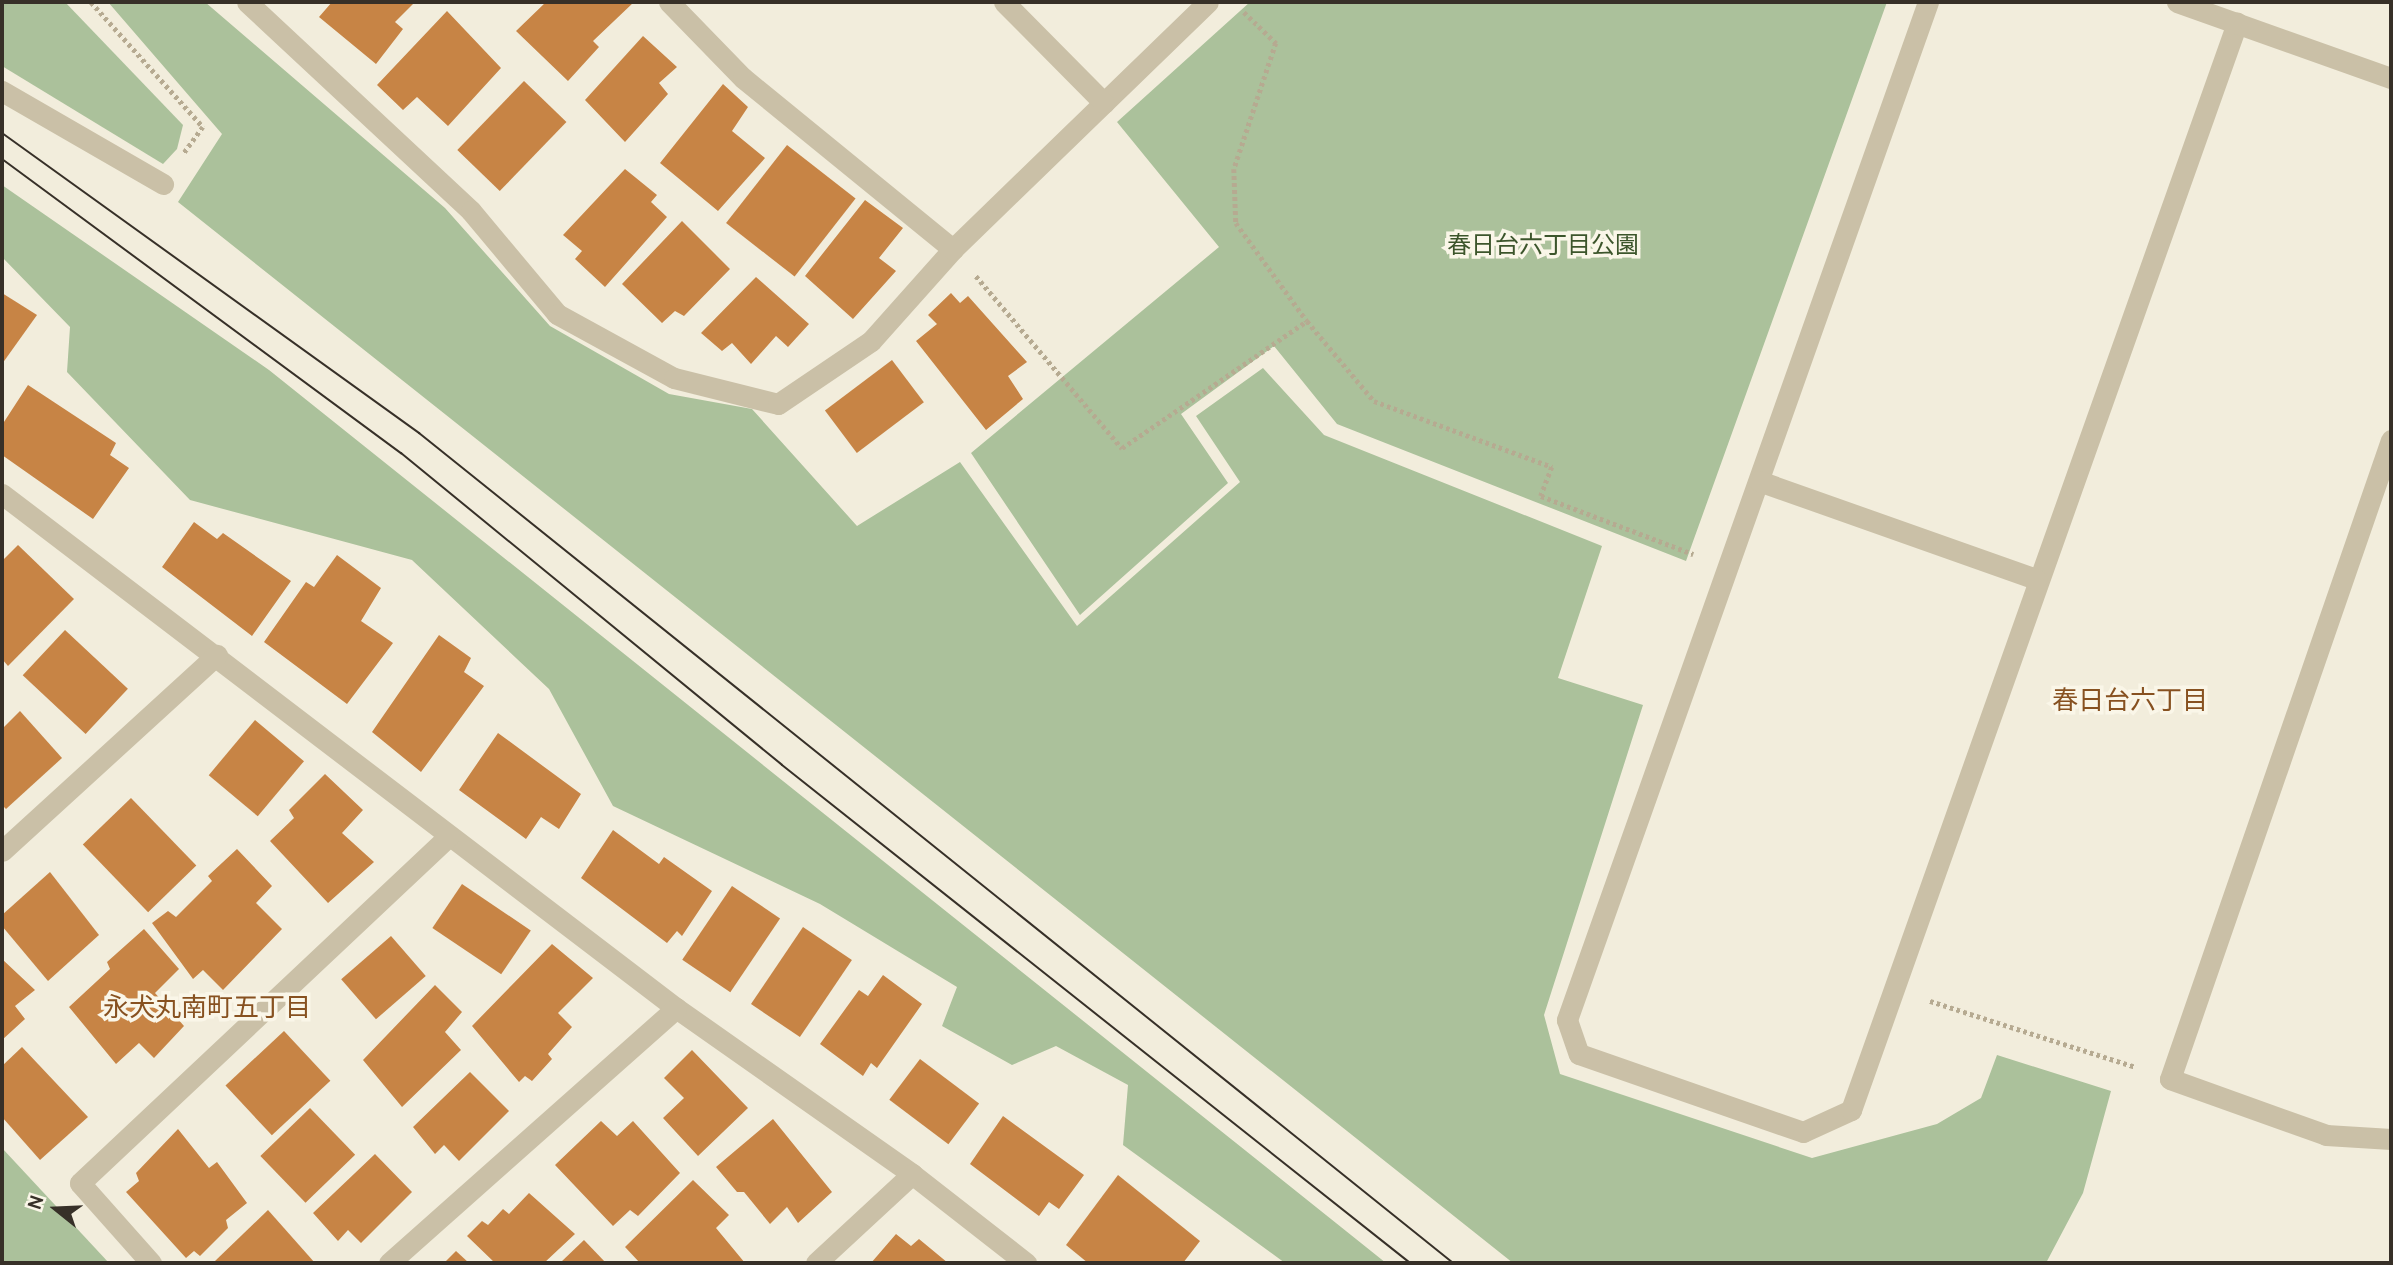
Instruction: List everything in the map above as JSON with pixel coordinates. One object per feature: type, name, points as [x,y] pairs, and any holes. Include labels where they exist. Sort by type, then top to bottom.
[{"type":"street","points":[[247,2],[471,211],[557,314],[674,379],[778,404],[871,341],[953,249],[1208,2]]},
{"type":"street","points":[[669,2],[743,78],[953,249]]},
{"type":"street","points":[[1004,2],[1104,103]]},
{"type":"street","points":[[1928,2],[1567,1020],[1579,1054],[1803,1132],[1851,1110],[1896,990],[2036,579],[2237,23]]},
{"type":"street","points":[[2177,2],[2391,78]]},
{"type":"street","points":[[2,91],[163,184]]},
{"type":"street","points":[[2391,440],[2170,1079],[2326,1135],[2391,1139]]},
{"type":"street","points":[[1759,481],[2036,579]]},
{"type":"street","points":[[2,494],[217,655],[449,836],[676,1007],[912,1174],[1026,1263]]},
{"type":"street","points":[[2,851],[217,655]]},
{"type":"street","points":[[151,1263],[80,1183],[449,836]]},
{"type":"street","points":[[389,1263],[676,1007]]},
{"type":"street","points":[[816,1263],[912,1174]]},
{"type":"path","points":[[91,2],[203,127],[163,184]]},
{"type":"path","points":[[1241,10],[1276,43],[1234,169],[1237,223],[1307,321],[1374,401],[1552,467],[1541,496],[1726,566]]},
{"type":"path","points":[[953,249],[1122,448],[1307,321]]},
{"type":"path","points":[[1896,990],[2170,1079]]},
{"type":"green space","points":[[2,2],[65,2],[183,125],[177,149],[163,164],[2,66]]},
{"type":"green space","points":[[108,2],[205,2],[445,208],[550,326],[669,394],[752,409],[857,526],[960,462],[1077,626],[1240,482],[1196,416],[1263,368],[1324,435],[1602,546],[1558,678],[1643,705],[1544,1015],[1560,1074],[1812,1158],[1937,1124],[1981,1098],[1997,1055],[2111,1091],[2083,1193],[2046,1263],[1513,1263],[178,202],[222,134]]},
{"type":"green space","name":"春日台六丁目公園","points":[[1250,2],[1887,2],[1686,561],[1337,424],[1274,346],[1181,414],[1228,483],[1080,615],[971,453],[1219,247],[1117,122]]},
{"type":"green space","points":[[2,185],[269,370],[1386,1263],[1285,1263],[1123,1145],[1128,1085],[1056,1046],[1012,1065],[942,1026],[957,987],[820,904],[613,806],[549,689],[412,560],[190,500],[67,372],[70,327],[2,257]]},
{"type":"green space","points":[[2,1148],[109,1263],[2,1263]]},
{"type":"building","points":[[332,2],[415,2],[395,22],[403,29],[376,64],[319,17]]},
{"type":"building","points":[[546,2],[634,2],[593,41],[599,47],[568,81],[516,31]]},
{"type":"building","points":[[447,11],[501,68],[448,126],[417,97],[403,110],[377,85]]},
{"type":"building","points":[[643,36],[677,67],[659,83],[668,94],[625,142],[585,100]]},
{"type":"building","points":[[524,81],[566,122],[500,191],[457,150]]},
{"type":"building","points":[[723,84],[748,107],[732,131],[765,158],[718,211],[660,163]]},
{"type":"building","points":[[787,145],[856,199],[795,277],[726,223]]},
{"type":"building","points":[[625,169],[657,195],[651,202],[667,217],[605,287],[575,259],[582,251],[563,235]]},
{"type":"building","points":[[865,200],[903,228],[879,258],[896,271],[853,319],[805,276]]},
{"type":"building","points":[[682,221],[730,269],[684,316],[675,311],[662,323],[622,284]]},
{"type":"building","points":[[756,277],[809,324],[788,347],[776,336],[751,364],[732,343],[722,351],[701,333]]},
{"type":"building","points":[[2,293],[37,315],[2,364]]},
{"type":"building","points":[[951,293],[960,303],[968,296],[1027,362],[1008,376],[1023,399],[986,430],[916,341],[937,324],[928,315]]},
{"type":"building","points":[[892,360],[924,402],[857,453],[825,411]]},
{"type":"building","points":[[28,385],[116,443],[110,455],[129,468],[93,519],[2,455],[2,425]]},
{"type":"building","points":[[194,522],[217,539],[223,533],[291,581],[252,636],[162,567]]},
{"type":"building","points":[[18,545],[74,599],[8,666],[2,659],[2,561]]},
{"type":"building","points":[[337,555],[381,588],[361,621],[393,643],[347,704],[264,642],[306,582],[314,587]]},
{"type":"building","points":[[65,630],[128,689],[86,734],[23,675]]},
{"type":"building","points":[[439,635],[471,658],[464,672],[484,686],[421,772],[372,732]]},
{"type":"building","points":[[20,711],[62,758],[6,809],[2,805],[2,729]]},
{"type":"building","points":[[255,720],[304,761],[258,816],[209,775]]},
{"type":"building","points":[[498,733],[581,794],[559,829],[541,817],[526,839],[459,790]]},
{"type":"building","points":[[325,774],[363,810],[342,833],[374,862],[328,903],[270,841],[294,818],[289,810]]},
{"type":"building","points":[[131,798],[196,866],[148,912],[83,845]]},
{"type":"building","points":[[613,830],[659,864],[664,857],[712,891],[682,936],[677,931],[667,943],[581,878]]},
{"type":"building","points":[[237,849],[272,886],[256,903],[282,929],[223,990],[203,970],[193,979],[152,923],[168,911],[176,917],[212,881],[208,876]]},
{"type":"building","points":[[50,872],[99,935],[48,981],[2,926],[2,915]]},
{"type":"building","points":[[462,884],[531,930],[501,974],[432,928]]},
{"type":"building","points":[[732,886],[780,918],[730,992],[682,960]]},
{"type":"building","points":[[803,927],[852,960],[800,1037],[751,1004]]},
{"type":"building","points":[[144,929],[179,969],[155,993],[184,1026],[154,1058],[139,1043],[116,1064],[69,1007],[110,969],[107,962]]},
{"type":"building","points":[[391,936],[426,976],[376,1019],[341,979]]},
{"type":"building","points":[[552,944],[593,978],[558,1013],[572,1027],[548,1054],[552,1059],[532,1081],[525,1076],[519,1082],[472,1026]]},
{"type":"building","points":[[2,959],[35,990],[15,1006],[25,1019],[2,1040]]},
{"type":"building","points":[[883,975],[922,1004],[877,1068],[871,1063],[863,1076],[820,1044],[859,990],[868,996]]},
{"type":"building","points":[[435,985],[462,1012],[445,1032],[461,1050],[402,1107],[363,1060]]},
{"type":"building","points":[[284,1031],[330,1081],[272,1135],[225,1086]]},
{"type":"building","points":[[22,1047],[88,1117],[40,1160],[2,1117],[2,1066]]},
{"type":"building","points":[[692,1050],[748,1108],[698,1156],[663,1118],[684,1098],[664,1078]]},
{"type":"building","points":[[920,1059],[979,1104],[948,1144],[889,1100]]},
{"type":"building","points":[[470,1072],[509,1111],[459,1161],[444,1145],[435,1154],[413,1127]]},
{"type":"building","points":[[310,1108],[355,1155],[306,1203],[260,1156]]},
{"type":"building","points":[[1003,1116],[1084,1175],[1059,1209],[1049,1202],[1039,1216],[970,1164]]},
{"type":"building","points":[[773,1119],[832,1192],[798,1223],[787,1207],[770,1224],[744,1192],[737,1192],[716,1167]]},
{"type":"building","points":[[601,1121],[617,1136],[633,1121],[680,1173],[638,1216],[630,1210],[613,1226],[555,1165]]},
{"type":"building","points":[[178,1129],[209,1168],[217,1162],[247,1203],[226,1220],[228,1228],[200,1256],[194,1251],[186,1258],[126,1192],[139,1181],[136,1173]]},
{"type":"building","points":[[375,1154],[412,1192],[361,1243],[348,1230],[338,1241],[313,1213]]},
{"type":"building","points":[[1118,1175],[1200,1241],[1183,1263],[1088,1263],[1066,1245]]},
{"type":"building","points":[[693,1180],[729,1215],[716,1228],[745,1263],[640,1263],[625,1247]]},
{"type":"building","points":[[529,1193],[575,1234],[544,1263],[495,1263],[467,1236],[482,1221],[488,1225],[503,1209],[509,1214]]},
{"type":"building","points":[[268,1210],[315,1263],[215,1261]]},
{"type":"building","points":[[896,1234],[911,1246],[919,1239],[948,1263],[871,1263]]},
{"type":"building","points":[[584,1240],[606,1263],[560,1263]]},
{"type":"building","points":[[456,1251],[469,1263],[444,1263]]},
{"type":"tram line","points":[[2,133],[419,433],[1453,1263]]},
{"type":"tram line","points":[[2,159],[401,453],[782,765],[1410,1263]]},
{"type":"district","name":"春日台六丁目","points":[[2130,701]]},
{"type":"district","name":"永犬丸南町五丁目","points":[[207,1008]]}]
